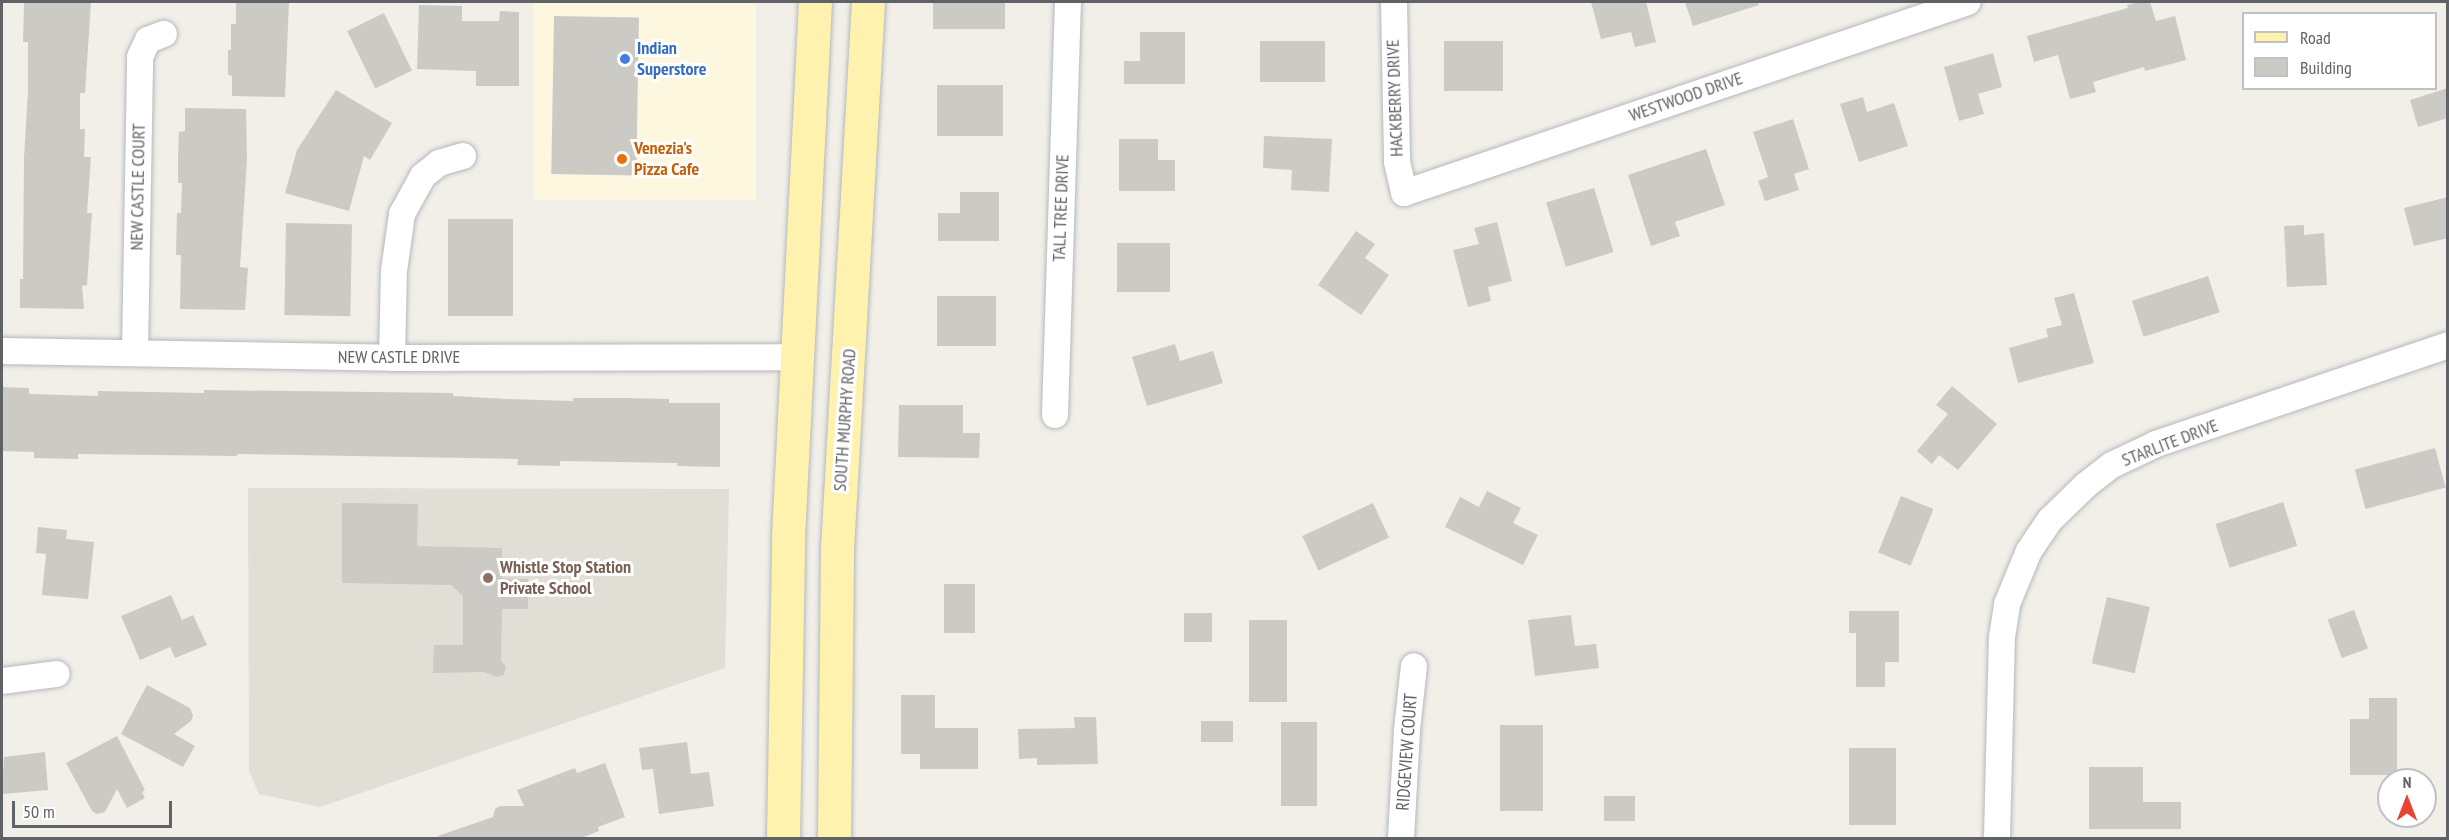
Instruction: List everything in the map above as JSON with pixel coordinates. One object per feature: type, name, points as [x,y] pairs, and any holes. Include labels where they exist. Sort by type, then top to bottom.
[{"type":"main road","points":[[783,838],[785,648],[796,357],[815,2]]},
{"type":"main road","name":"SOUTH MURPHY ROAD","points":[[834,838],[837,549],[868,2]]},
{"type":"street","name":"TALL TREE DRIVE","points":[[1054,415],[1068,2]]},
{"type":"street","name":"HACKBERRY DRIVE","points":[[1394,2],[1397,162],[1404,193]]},
{"type":"street","name":"WESTWOOD DRIVE","points":[[1404,193],[1968,2]]},
{"type":"street","name":"NEW CASTLE COURT","points":[[135,354],[140,57],[148,40],[164,33]]},
{"type":"street","points":[[392,358],[394,272],[402,214],[423,176],[439,163],[463,156]]},
{"type":"street","name":"STARLITE DRIVE","points":[[1997,838],[2002,636],[2007,604],[2029,551],[2050,520],[2086,485],[2112,465],[2156,444],[2448,345]]},
{"type":"street","name":"NEW CASTLE DRIVE","points":[[2,351],[392,358],[796,357]]},
{"type":"street","name":"RIDGEVIEW COURT","points":[[1401,838],[1407,730],[1414,666]]},
{"type":"street","points":[[2,681],[57,674]]},
{"type":"shaded area","points":[[534,2],[756,2],[756,200],[534,200]]},
{"type":"shaded area","name":"Whistle Stop Station Private School","points":[[248,488],[729,489],[725,668],[320,807],[259,794],[249,771]]},
{"type":"building","points":[[24,2],[91,2],[85,93],[80,93],[80,129],[85,129],[84,157],[91,157],[87,213],[92,213],[87,285],[82,286],[84,309],[20,308],[20,279],[23,279],[24,157],[28,91],[28,42],[23,42]]},
{"type":"building","points":[[236,2],[289,2],[285,97],[232,96],[232,76],[228,75],[228,50],[231,50],[231,24],[236,24]]},
{"type":"building","points":[[933,2],[1005,2],[1005,29],[933,29]]},
{"type":"building","points":[[1591,2],[1646,2],[1656,42],[1635,47],[1631,32],[1601,39]]},
{"type":"building","points":[[1685,2],[1758,2],[1759,5],[1693,26]]},
{"type":"building","points":[[2150,2],[2156,21],[2175,16],[2186,60],[2145,71],[2144,67],[2093,82],[2096,92],[2070,99],[2058,55],[2034,62],[2027,36],[2128,8],[2127,5]]},
{"type":"building","points":[[419,5],[462,6],[462,21],[499,21],[500,11],[519,12],[519,86],[476,86],[476,71],[417,69]]},
{"type":"building","points":[[384,13],[412,71],[375,88],[347,31]]},
{"type":"building","points":[[554,16],[639,17],[636,175],[551,174]]},
{"type":"building","points":[[1140,32],[1185,32],[1185,84],[1124,84],[1124,61],[1140,61]]},
{"type":"building","points":[[1260,41],[1325,41],[1325,82],[1260,82]]},
{"type":"building","points":[[1444,41],[1503,41],[1503,91],[1444,91]]},
{"type":"building","points":[[1993,53],[2002,87],[1978,94],[1984,114],[1959,121],[1944,67]]},
{"type":"building","points":[[937,85],[1003,85],[1003,136],[937,136]]},
{"type":"building","points":[[2448,88],[2448,118],[2418,127],[2410,100]]},
{"type":"building","points":[[336,90],[392,123],[370,160],[364,156],[349,211],[285,193],[297,150]]},
{"type":"building","points":[[1863,97],[1867,112],[1894,103],[1908,146],[1859,162],[1840,104]]},
{"type":"building","points":[[185,108],[246,109],[247,160],[240,267],[248,268],[245,310],[180,309],[181,255],[176,255],[177,213],[181,213],[182,183],[178,183],[178,157],[179,132],[185,131]]},
{"type":"building","points":[[1793,119],[1809,169],[1794,174],[1799,190],[1765,201],[1758,181],[1768,177],[1753,132]]},
{"type":"building","points":[[1264,136],[1332,139],[1329,192],[1291,190],[1292,170],[1263,168]]},
{"type":"building","points":[[1119,139],[1158,139],[1158,160],[1175,160],[1175,191],[1119,191]]},
{"type":"building","points":[[1706,149],[1725,205],[1675,222],[1680,236],[1651,246],[1628,175]]},
{"type":"building","points":[[1594,188],[1614,252],[1566,267],[1546,203]]},
{"type":"building","points":[[960,192],[999,192],[999,241],[938,241],[938,213],[960,213]]},
{"type":"building","points":[[2448,197],[2448,238],[2414,246],[2404,208]]},
{"type":"building","points":[[448,219],[513,219],[513,316],[448,316]]},
{"type":"building","points":[[1497,222],[1512,281],[1488,287],[1491,301],[1468,307],[1453,250],[1479,244],[1474,228]]},
{"type":"building","points":[[286,223],[352,224],[350,316],[284,315]]},
{"type":"building","points":[[2304,225],[2304,235],[2324,233],[2327,285],[2287,287],[2284,226]]},
{"type":"building","points":[[1356,231],[1375,244],[1365,258],[1389,275],[1361,315],[1318,285]]},
{"type":"building","points":[[1117,243],[1170,243],[1170,292],[1117,292]]},
{"type":"building","points":[[2208,276],[2220,312],[2144,337],[2132,301]]},
{"type":"building","points":[[2074,293],[2094,363],[2018,383],[2009,348],[2048,337],[2046,329],[2062,325],[2054,298]]},
{"type":"building","points":[[937,296],[996,296],[996,346],[937,346]]},
{"type":"building","points":[[1175,344],[1180,361],[1213,351],[1223,383],[1147,406],[1132,357]]},
{"type":"building","points":[[1952,386],[1997,424],[1958,470],[1939,455],[1932,464],[1917,451],[1948,414],[1936,405]]},
{"type":"building","points":[[2,387],[29,388],[29,394],[98,396],[98,391],[204,393],[204,390],[453,393],[453,396],[507,399],[573,401],[573,398],[626,398],[669,399],[669,403],[720,403],[720,467],[677,466],[678,463],[560,461],[560,466],[517,465],[518,459],[237,454],[237,456],[78,454],[78,459],[34,458],[34,452],[2,451]]},
{"type":"building","points":[[899,405],[963,405],[963,433],[980,433],[979,458],[898,457]]},
{"type":"building","points":[[2435,448],[2446,488],[2365,509],[2355,469]]},
{"type":"building","points":[[1487,491],[1521,508],[1513,523],[1538,535],[1523,565],[1445,527],[1460,497],[1479,507]]},
{"type":"building","points":[[1901,496],[1933,509],[1911,566],[1878,553]]},
{"type":"building","points":[[2283,502],[2297,546],[2230,568],[2215,524]]},
{"type":"building","points":[[342,503],[418,504],[417,546],[502,548],[502,578],[528,579],[528,609],[502,609],[501,660],[506,667],[504,675],[497,677],[484,672],[433,673],[434,645],[463,645],[463,596],[451,585],[342,583]]},
{"type":"building","points":[[1373,503],[1389,537],[1318,570],[1302,536]]},
{"type":"building","points":[[38,527],[67,530],[66,539],[94,542],[88,599],[42,595],[46,554],[36,553]]},
{"type":"building","points":[[944,584],[975,584],[975,633],[944,633]]},
{"type":"building","points":[[171,595],[182,620],[193,615],[207,645],[175,658],[170,647],[140,660],[121,616]]},
{"type":"building","points":[[2107,597],[2150,607],[2135,673],[2092,663]]},
{"type":"building","points":[[2354,610],[2368,649],[2342,658],[2328,620]]},
{"type":"building","points":[[1849,611],[1899,611],[1899,662],[1885,662],[1885,687],[1856,687],[1856,633],[1849,633]]},
{"type":"building","points":[[1184,613],[1212,613],[1212,642],[1184,642]]},
{"type":"building","points":[[1571,615],[1575,646],[1596,644],[1599,668],[1535,676],[1528,620]]},
{"type":"building","points":[[1249,620],[1287,620],[1287,702],[1249,702]]},
{"type":"building","points":[[147,685],[190,708],[193,715],[191,721],[174,734],[195,746],[183,767],[121,734]]},
{"type":"building","points":[[901,695],[935,695],[935,728],[978,728],[978,769],[920,769],[920,754],[901,754]]},
{"type":"building","points":[[2369,698],[2397,698],[2397,768],[2377,768],[2377,775],[2350,775],[2350,719],[2369,719]]},
{"type":"building","points":[[1074,717],[1096,717],[1098,764],[1037,765],[1037,758],[1019,759],[1018,729],[1075,728]]},
{"type":"building","points":[[1201,721],[1233,721],[1233,742],[1201,742]]},
{"type":"building","points":[[1281,722],[1317,722],[1317,806],[1281,806]]},
{"type":"building","points":[[1500,725],[1543,725],[1543,811],[1500,811]]},
{"type":"building","points":[[117,736],[145,790],[142,792],[145,798],[127,808],[117,789],[105,812],[97,814],[92,811],[66,763]]},
{"type":"building","points":[[687,742],[691,774],[709,772],[714,806],[659,814],[653,769],[642,770],[639,748]]},
{"type":"building","points":[[1849,748],[1896,748],[1896,825],[1849,825]]},
{"type":"building","points":[[45,752],[48,790],[2,794],[4,757]]},
{"type":"building","points":[[605,763],[625,817],[598,827],[599,831],[581,838],[438,838],[438,836],[493,817],[495,809],[500,806],[524,806],[517,790],[575,768],[577,773]]},
{"type":"building","points":[[2089,767],[2143,767],[2143,802],[2181,802],[2181,829],[2089,829]]},
{"type":"building","points":[[1604,796],[1635,796],[1635,821],[1604,821]]},
{"type":"place","name":"Indian Superstore","points":[[625,59]]},
{"type":"place","name":"Venezia's Pizza Cafe","points":[[622,159]]},
{"type":"place","name":"Whistle Stop Station Private School","points":[[488,578]]}]
